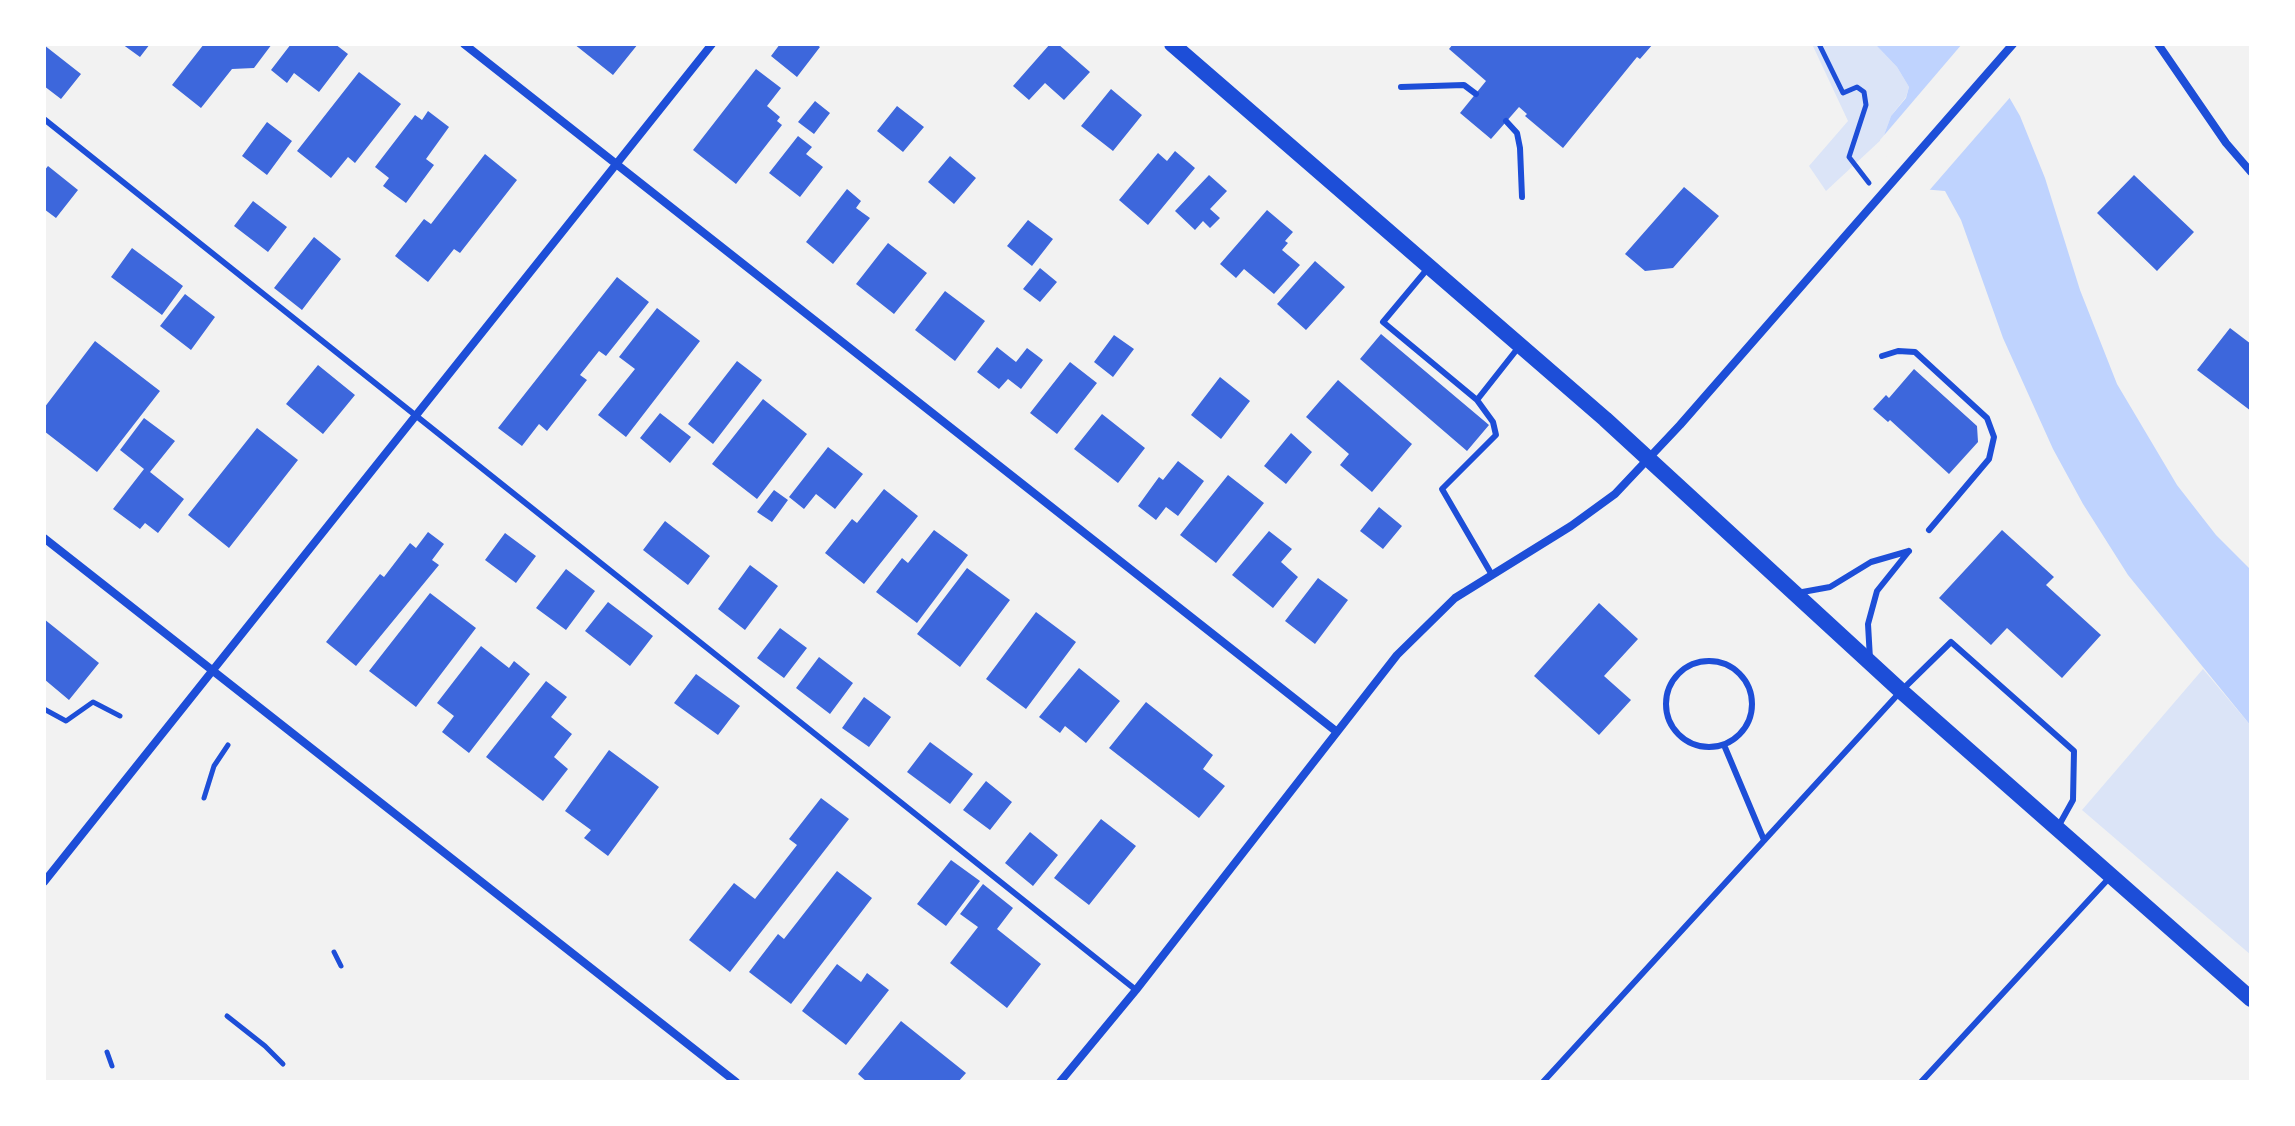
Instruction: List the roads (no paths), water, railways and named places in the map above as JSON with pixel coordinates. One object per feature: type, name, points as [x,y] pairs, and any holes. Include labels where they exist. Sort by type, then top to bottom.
[{"type":"main road","points":[[1172,44],[1648,459],[1901,691],[2251,999]]},
{"type":"street","points":[[464,44],[1337,732]]},
{"type":"street","points":[[44,882],[712,44]]},
{"type":"street","points":[[1060,1082],[1136,990],[1397,655],[1455,598],[1571,526],[1615,494],[2013,44]]},
{"type":"street","points":[[2158,44],[2226,143],[2251,172]]},
{"type":"street","points":[[44,538],[736,1082]]},
{"type":"lane","points":[[1401,87],[1464,85],[1476,94]]},
{"type":"lane","points":[[44,119],[1136,990]]},
{"type":"lane","points":[[1506,121],[1517,133],[1522,197]]},
{"type":"lane","points":[[1429,267],[1383,322],[1477,400],[1493,422],[1496,435],[1442,489],[1492,575]]},
{"type":"lane","points":[[1477,400],[1520,346]]},
{"type":"lane","points":[[1882,356],[1898,351],[1915,352],[1987,418],[1994,437],[1989,459],[1929,530]]},
{"type":"lane","points":[[1796,593],[1830,587],[1871,562],[1909,551],[1877,591],[1868,624],[1870,661]]},
{"type":"lane","points":[[1543,1082],[1901,691],[1951,642],[2074,751],[2073,800],[2058,827]]},
{"type":"lane","points":[[1707,661],[1733,668],[1743,677],[1749,689],[1752,703],[1745,729],[1724,745],[1709,748],[1681,738],[1666,712],[1666,697],[1671,683],[1693,664],[1707,661]]},
{"type":"lane","points":[[1724,745],[1764,840]]},
{"type":"lane","points":[[1921,1082],[2111,876]]},
{"type":"water","points":[[1875,44],[2006,44],[2009,97],[2045,178],[2080,290],[2117,384],[2177,485],[2216,535],[2251,570],[2251,726],[2128,575],[2083,504],[2053,449],[2003,338],[1961,220],[1945,191],[1922,189],[1883,138],[1891,116],[1906,98],[1909,87],[1897,67]]}]
